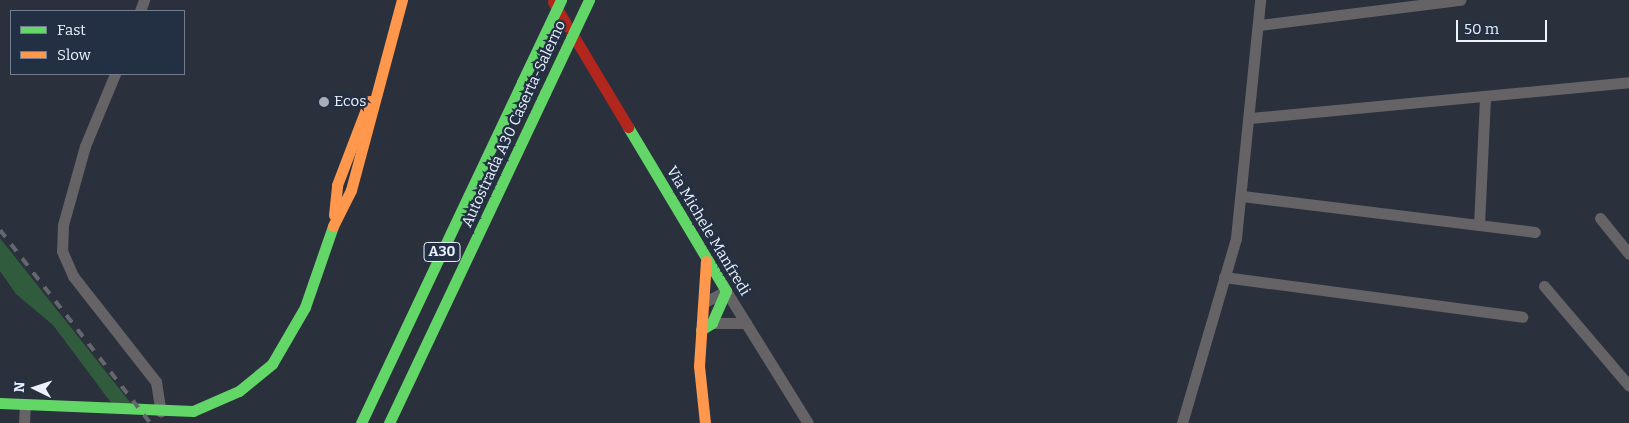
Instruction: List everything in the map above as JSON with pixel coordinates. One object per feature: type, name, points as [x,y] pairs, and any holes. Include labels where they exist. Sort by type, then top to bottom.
[{"type":"main road","points":[[0,403],[173,413],[215,404],[272,364],[305,307],[332,227],[351,190],[368,138],[376,88],[402,0]]},
{"type":"main road","name":"Via Michele Manfredi","points":[[551,0],[586,53],[706,261],[726,292]]},
{"type":"main road","name":"Autostrada A30 Caserta-Salerno","points":[[362,423],[561,0]]},
{"type":"main road","name":"Autostrada A30 Caserta-Salerno","points":[[389,423],[589,0]]},
{"type":"main road","points":[[705,423],[699,366],[705,302],[706,261]]},
{"type":"main road","points":[[701,330],[712,323],[726,292]]},
{"type":"street","points":[[1182,423],[1236,238],[1251,118],[1260,0]]},
{"type":"street","points":[[1259,25],[1460,0]]},
{"type":"street","points":[[115,75],[85,146],[63,225],[62,251],[73,276],[156,382],[161,412]]},
{"type":"street","points":[[1251,118],[1629,82]]},
{"type":"street","points":[[1479,225],[1486,96]]},
{"type":"street","points":[[1242,196],[1535,232]]},
{"type":"street","points":[[1600,218],[1629,254]]},
{"type":"street","points":[[1224,277],[1522,317]]},
{"type":"street","points":[[1544,286],[1629,386]]},
{"type":"street","points":[[705,302],[726,292]]},
{"type":"street","name":"Via Michele Manfredi","points":[[726,292],[808,423]]},
{"type":"street","points":[[712,323],[746,323]]},
{"type":"street","points":[[24,423],[25,404]]},
{"type":"green space","points":[[0,238],[133,406],[112,404],[53,325],[16,294],[0,271]]},
{"type":"railway","points":[[0,230],[150,423]]},
{"type":"traffic: fast","points":[[522,82],[561,0]]},
{"type":"traffic: fast","points":[[545,93],[589,0]]},
{"type":"traffic: fast","points":[[361,423],[522,82]]},
{"type":"traffic: fast","points":[[389,423],[545,93]]},
{"type":"traffic: fast","points":[[628,127],[726,291],[712,323],[701,330]]},
{"type":"traffic: fast","points":[[0,403],[193,411],[239,391],[272,364],[305,307],[333,226]]},
{"type":"traffic: slow","points":[[333,226],[351,190],[402,0]]},
{"type":"traffic: slow","points":[[334,215],[337,185],[369,101]]},
{"type":"traffic: slow","points":[[705,423],[699,366],[706,261]]},
{"type":"traffic: jam","points":[[553,2],[628,127]]},
{"type":"place","name":"Ecos","points":[[324,102]]}]
